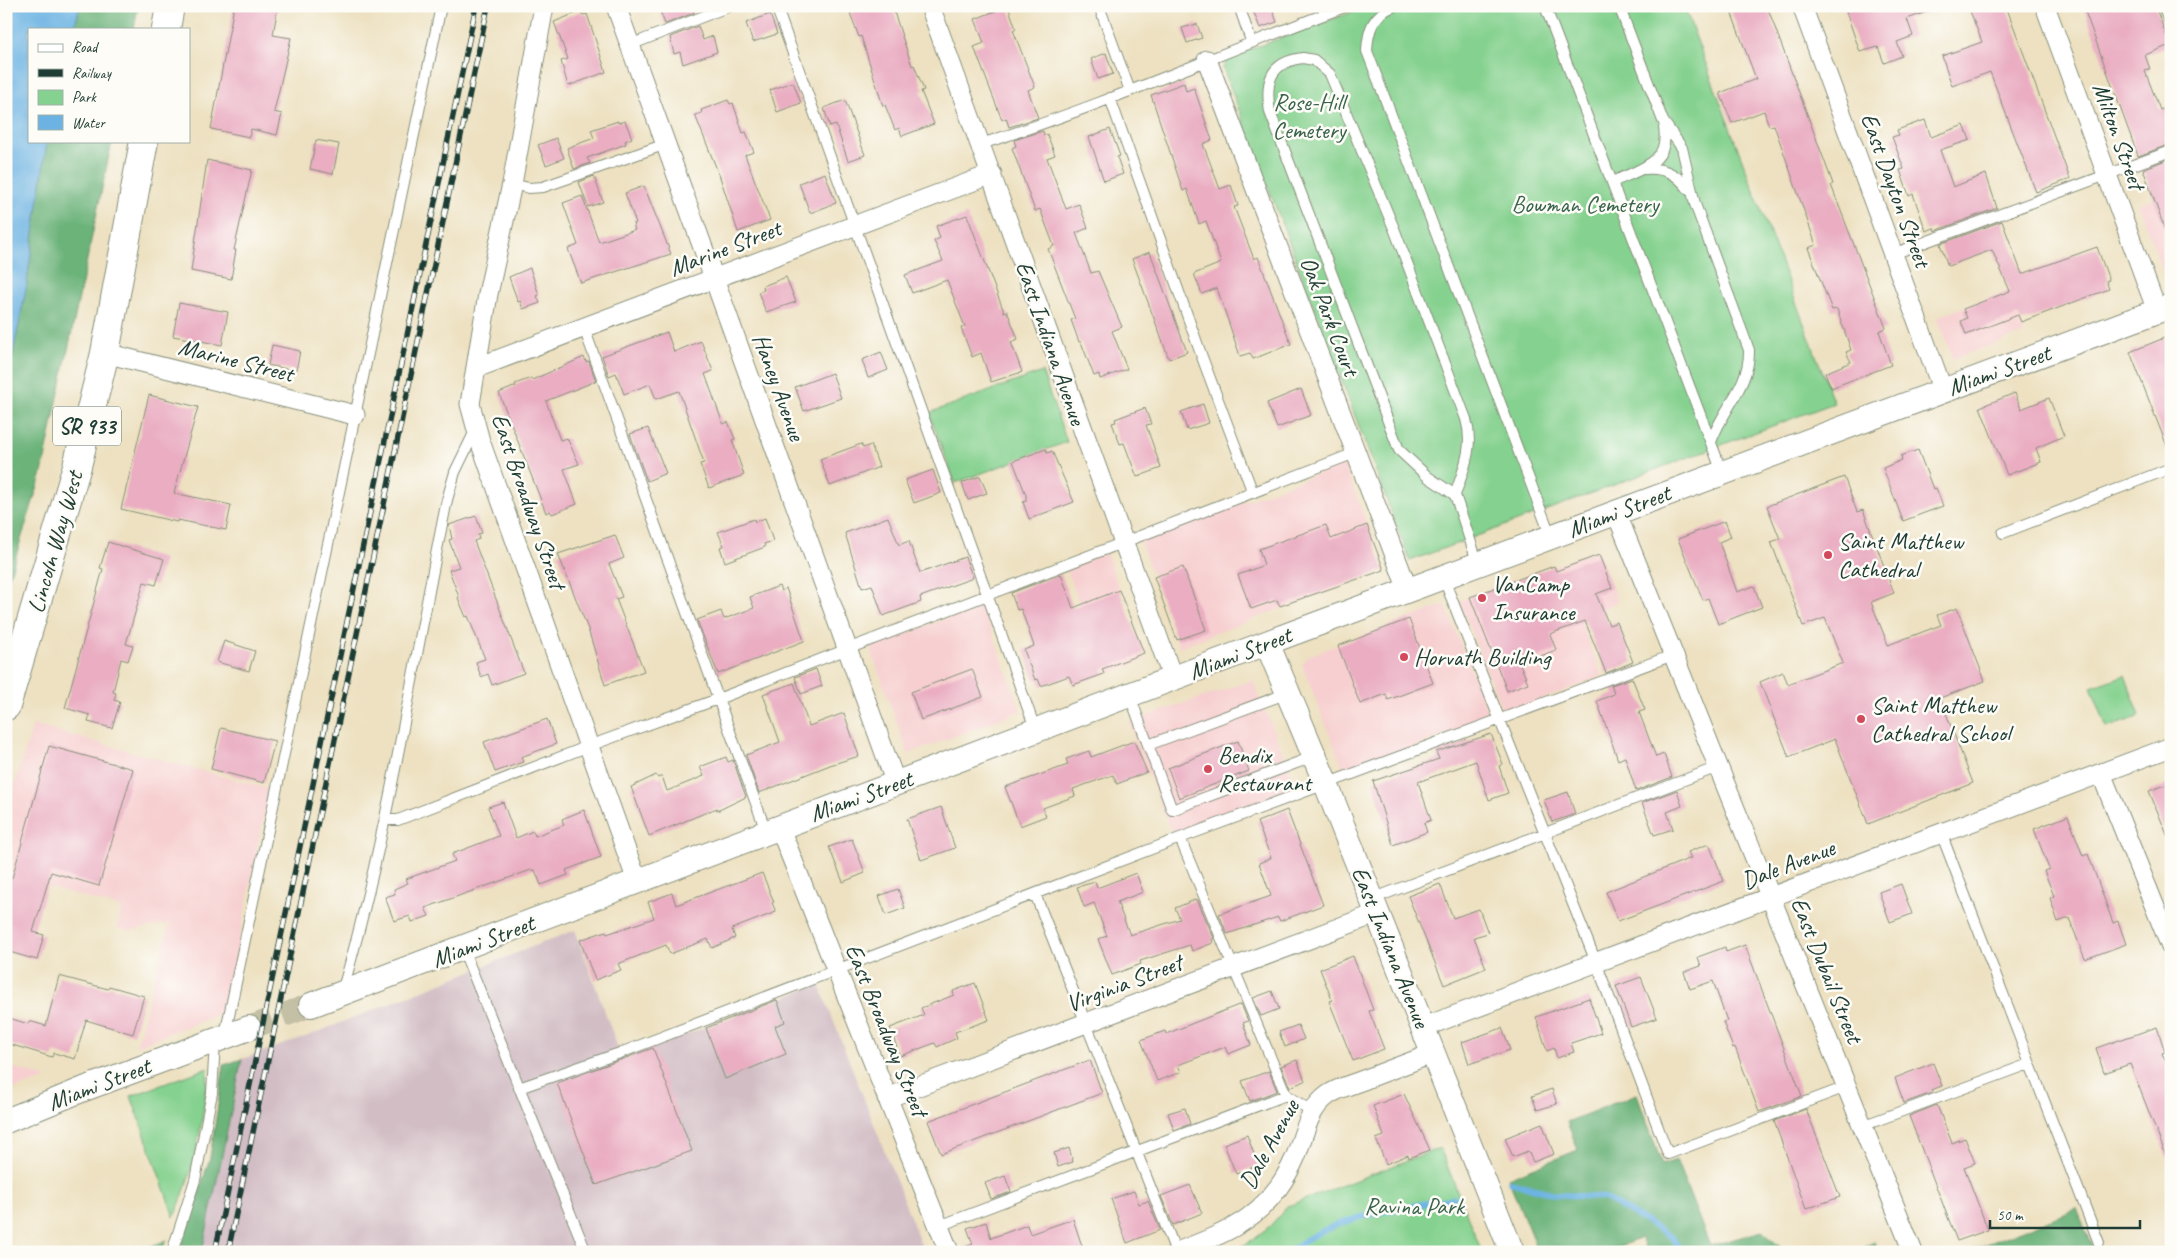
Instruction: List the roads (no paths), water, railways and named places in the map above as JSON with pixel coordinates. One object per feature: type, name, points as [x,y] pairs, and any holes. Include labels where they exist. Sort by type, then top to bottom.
[{"type":"main road","points":[[166,28],[170,6]]},
{"type":"main road","name":"Lincoln Way West","points":[[6,706],[77,466],[105,353],[144,142]]},
{"type":"street","name":"East Broadway Street","points":[[544,6],[512,184],[488,294],[470,404],[588,746],[638,881]]},
{"type":"street","name":"Haney Avenue","points":[[616,6],[896,784]]},
{"type":"street","name":"East Indiana Avenue","points":[[930,6],[1173,679]]},
{"type":"street","name":"East Dayton Street","points":[[1802,6],[1943,391]]},
{"type":"street","name":"Milton Street","points":[[2045,6],[2107,174],[2164,308]]},
{"type":"street","name":"Oak Park Court","points":[[1207,60],[1408,590]]},
{"type":"street","name":"Marine Street","points":[[476,368],[992,174]]},
{"type":"street","name":"Miami Street","points":[[311,1005],[463,949],[772,829],[2164,308]]},
{"type":"street","name":"Marine Street","points":[[105,353],[355,415]]},
{"type":"street","name":"East Dubail Street","points":[[1616,512],[1913,1252]]},
{"type":"street","name":"East Indiana Avenue","points":[[1268,643],[1424,1027],[1512,1252]]},
{"type":"street","name":"Dale Avenue","points":[[1424,1027],[2171,747]]},
{"type":"street","points":[[2101,773],[2171,947]]},
{"type":"street","name":"East Broadway Street","points":[[772,829],[836,971],[949,1252]]},
{"type":"street","name":"Virginia Street","points":[[887,1098],[1233,969],[1375,906]]},
{"type":"street","name":"Miami Street","points":[[6,1120],[249,1028]]},
{"type":"street","name":"Dale Avenue","points":[[1177,1252],[1234,1229],[1265,1206],[1281,1184],[1295,1158],[1303,1133],[1313,1112],[1327,1096],[1339,1089],[1434,1053]]},
{"type":"lane","points":[[172,1252],[198,1161],[212,1092],[220,1039],[441,6]]},
{"type":"lane","points":[[630,45],[730,6]]},
{"type":"lane","points":[[776,6],[853,226],[1036,731]]},
{"type":"lane","points":[[1099,6],[1130,91]]},
{"type":"lane","points":[[1239,6],[1251,41]]},
{"type":"lane","points":[[981,144],[1130,91],[1251,41],[1347,6]]},
{"type":"lane","points":[[1394,6],[1383,11],[1374,19],[1367,34],[1367,51],[1551,537]]},
{"type":"lane","points":[[1545,6],[1722,472]]},
{"type":"lane","points":[[1613,182],[1653,163],[1662,152],[1666,138],[1662,121],[1618,6]]},
{"type":"lane","points":[[2163,6],[2171,25]]},
{"type":"lane","points":[[1455,495],[1467,464],[1470,432],[1448,369],[1330,74],[1314,60],[1303,58],[1290,59],[1280,65],[1271,76],[1267,89],[1268,101],[1324,256],[1399,450],[1428,477],[1455,495],[1478,564]]},
{"type":"lane","points":[[1110,98],[1202,357],[1253,493]]},
{"type":"lane","points":[[1662,121],[1682,148],[1692,196],[1749,350],[1748,370],[1735,398],[1718,424],[1711,442]]},
{"type":"lane","points":[[512,184],[529,188],[543,187],[666,144]]},
{"type":"lane","points":[[1893,254],[2171,151]]},
{"type":"lane","points":[[1642,169],[1661,169],[1675,175],[1682,180],[1692,196]]},
{"type":"lane","points":[[584,328],[718,699],[772,829]]},
{"type":"lane","points":[[342,993],[362,924],[385,820],[447,500],[455,472],[477,428]]},
{"type":"lane","points":[[385,820],[398,820],[588,746],[718,699],[1355,453]]},
{"type":"lane","points":[[2002,532],[2171,468]]},
{"type":"lane","points":[[1443,577],[1596,962],[1668,1154],[1846,1087]]},
{"type":"lane","points":[[520,1088],[620,1053],[1180,838],[1673,655]]},
{"type":"lane","points":[[1148,745],[1288,693]]},
{"type":"lane","points":[[1130,696],[1172,810],[1315,756]]},
{"type":"lane","points":[[1375,906],[1544,833],[1718,767]]},
{"type":"lane","points":[[1941,833],[2099,1243]]},
{"type":"lane","points":[[1180,838],[1286,1095],[1313,1112]]},
{"type":"lane","points":[[1034,894],[1177,1252]]},
{"type":"lane","points":[[463,949],[586,1252]]},
{"type":"lane","points":[[1862,1126],[2029,1064]]},
{"type":"lane","points":[[939,1226],[1286,1095]]},
{"type":"water","points":[[6,6],[80,6],[74,28],[28,28],[28,142],[47,142],[26,289],[6,389]]},
{"type":"waterway","points":[[1510,1182],[1554,1194],[1605,1198],[1672,1237],[1683,1252]]},
{"type":"waterway","points":[[1290,1252],[1307,1240],[1346,1222],[1390,1210],[1454,1198]]},
{"type":"tunnel","points":[[249,1028],[311,1005]]},
{"type":"railway","points":[[215,1252],[476,6]]},
{"type":"railway","points":[[228,1252],[488,6]]},
{"type":"place","name":"Saint Matthew Cathedral","points":[[1828,555]]},
{"type":"place","name":"VanCamp Insurance","points":[[1482,598]]},
{"type":"place","name":"Horvath Building","points":[[1404,657]]},
{"type":"place","name":"Saint Matthew Cathedral School","points":[[1861,719]]},
{"type":"place","name":"Bendix Restaurant","points":[[1208,769]]},
{"type":"park label","name":"Rose-Hill Cemetery","points":[[1309,116]]},
{"type":"park label","name":"Bowman Cemetery","points":[[1585,204]]},
{"type":"park label","name":"Ravina Park","points":[[1414,1206]]}]
